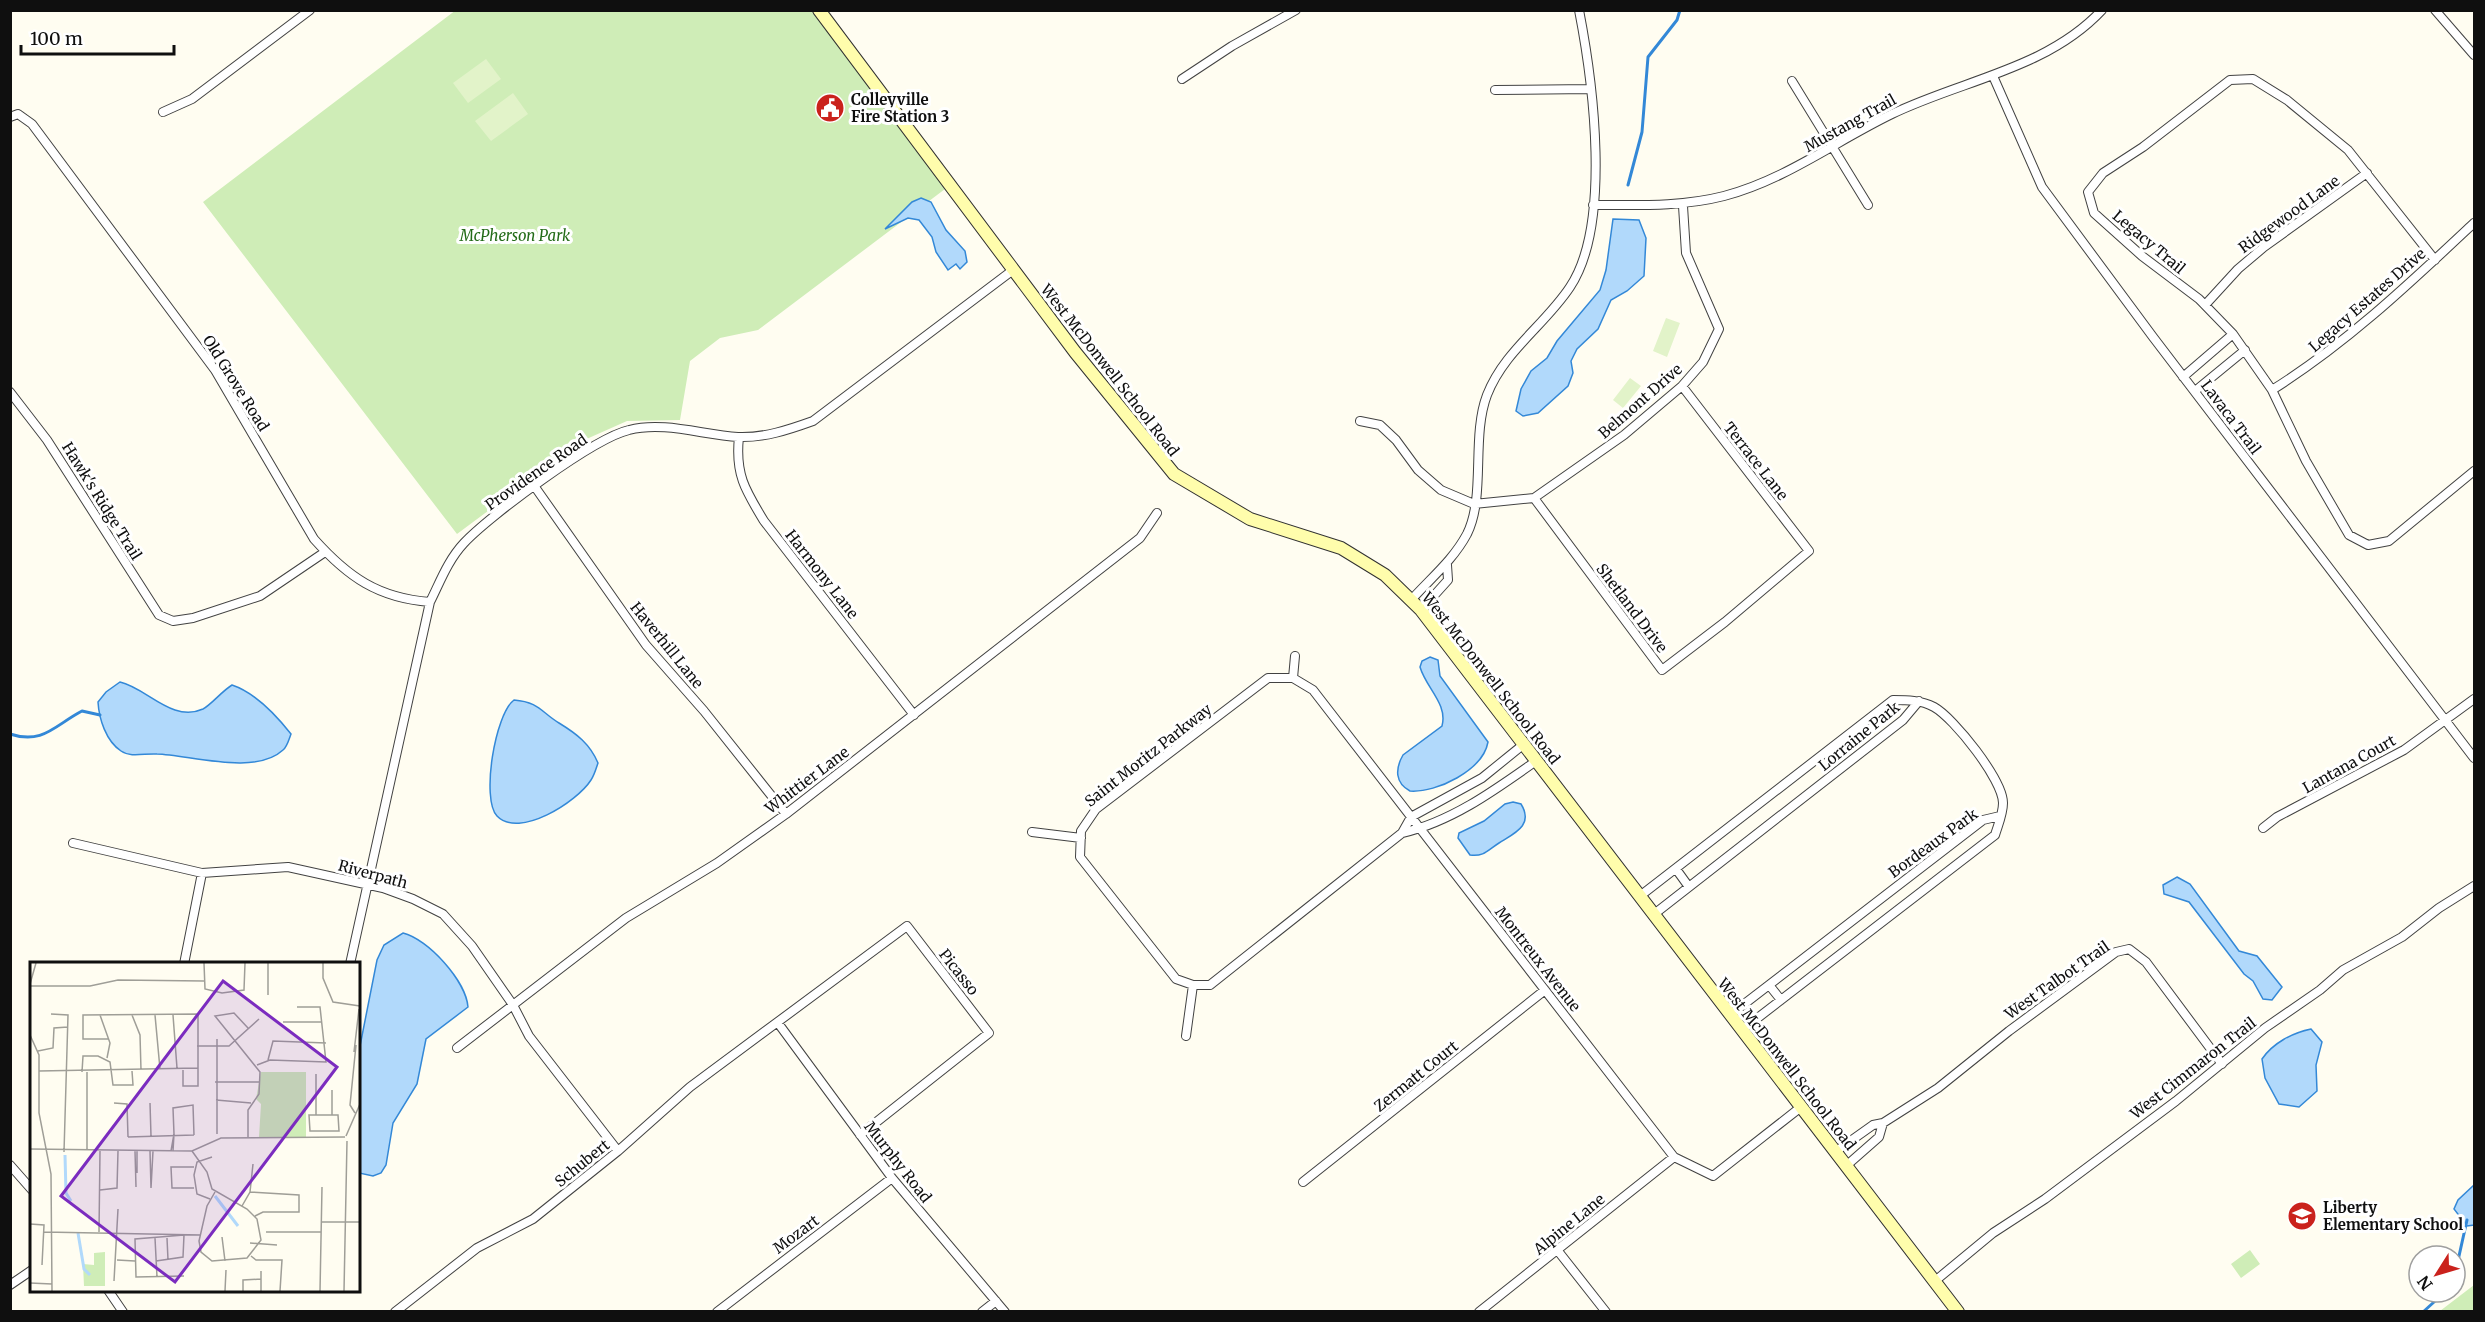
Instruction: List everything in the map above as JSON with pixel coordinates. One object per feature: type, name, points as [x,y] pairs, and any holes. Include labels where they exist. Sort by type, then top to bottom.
[{"type":"main road","name":"West McDonwell School Road","points":[[819,10],[1089,371],[1174,474],[1250,519],[1341,548],[1385,575],[1421,609],[1958,1311]]},
{"type":"street","points":[[164,112],[192,99],[310,10]]},
{"type":"street","points":[[1182,79],[1232,46],[1296,10]]},
{"type":"street","points":[[1412,599],[1437,572],[1447,565],[1468,532],[1474,504],[1479,430],[1486,398],[1505,363],[1560,302],[1582,265],[1588,243],[1593,205],[1591,89],[1579,10]]},
{"type":"street","name":"Mustang Trail","points":[[1593,205],[1683,206],[1748,189],[1909,106],[1993,76],[2053,50],[2083,31],[2102,10]]},
{"type":"street","points":[[2434,10],[2475,55]]},
{"type":"street","name":"Lavaca Trail","points":[[1993,76],[2043,187],[2183,377],[2475,758]]},
{"type":"street","name":"Legacy Trail","points":[[2435,260],[2348,150],[2287,100],[2253,79],[2230,80],[2143,147],[2103,173],[2088,192],[2094,213],[2142,256],[2205,305],[2233,334],[2272,390],[2306,461],[2349,535],[2368,544],[2390,542],[2475,471]]},
{"type":"street","points":[[1792,81],[1868,205]]},
{"type":"street","points":[[1495,90],[1591,89]]},
{"type":"street","name":"Old Grove Road","points":[[14,115],[32,124],[215,370],[314,538],[326,552],[366,586],[416,601],[430,602]]},
{"type":"street","name":"Ridgewood Lane","points":[[2205,305],[2238,269],[2264,247],[2367,173]]},
{"type":"street","name":"Belmont Drive","points":[[1474,504],[1534,498],[1616,441],[1682,386],[1703,362],[1719,329],[1686,253],[1683,206]]},
{"type":"street","name":"Legacy Estates Drive","points":[[2272,390],[2323,357],[2475,223]]},
{"type":"street","name":"Providence Road","points":[[350,962],[430,602],[447,565],[464,543],[588,449],[629,429],[674,428],[739,437],[775,434],[813,421],[1013,270]]},
{"type":"street","points":[[2183,377],[2233,334]]},
{"type":"street","points":[[2194,391],[2245,350]]},
{"type":"street","name":"Terrace Lane","points":[[1682,386],[1809,551],[1725,622]]},
{"type":"street","name":"Hawk's Ridge Trail","points":[[10,392],[47,440],[101,523],[143,594],[159,615],[173,621],[193,618],[260,596],[326,552]]},
{"type":"street","points":[[1360,421],[1380,425],[1396,440],[1418,470],[1441,490],[1474,504]]},
{"type":"street","name":"Harmony Lane","points":[[739,437],[736,462],[741,479],[764,521],[914,715]]},
{"type":"street","name":"Haverhill Lane","points":[[535,487],[646,645],[704,711],[786,814]]},
{"type":"street","name":"Shetland Drive","points":[[1534,498],[1662,670],[1725,622]]},
{"type":"street","name":"Whittier Lane","points":[[457,1048],[626,918],[717,863],[786,814],[1140,538],[1157,513]]},
{"type":"street","points":[[1421,609],[1448,580],[1447,565]]},
{"type":"street","points":[[1293,678],[1295,656]]},
{"type":"street","name":"Saint Moritz Parkway","points":[[1081,838],[1081,831],[1096,809],[1268,678],[1293,678]]},
{"type":"street","name":"Montreux Avenue","points":[[1293,678],[1313,690],[1674,1157],[1713,1176],[1802,1107]]},
{"type":"street","name":"Lantana Court","points":[[2263,828],[2277,817],[2377,766],[2475,699]]},
{"type":"street","name":"Lorraine Park","points":[[1640,896],[1893,700],[1919,701]]},
{"type":"street","points":[[1919,701],[1944,713],[2000,786],[2003,804],[2000,816]]},
{"type":"street","name":"Lorraine Park","points":[[1653,915],[1903,720],[1919,701]]},
{"type":"street","points":[[1032,832],[1081,838],[1080,857],[1176,979],[1192,985],[1210,985],[1402,833],[1411,817],[1482,778],[1524,744]]},
{"type":"street","points":[[1402,833],[1420,829],[1490,795],[1536,761]]},
{"type":"street","name":"Bordeaux Park","points":[[1730,1015],[1983,820],[2000,816],[1995,835],[1742,1030]]},
{"type":"street","name":"Riverpath","points":[[73,843],[202,873],[288,867],[369,885],[413,899],[443,914],[472,946],[513,1005],[529,1036],[618,1151]]},
{"type":"street","points":[[1676,869],[1689,887]]},
{"type":"street","points":[[184,962],[202,873]]},
{"type":"street","name":"West Cimmaron Trail","points":[[1935,1281],[1993,1233],[2045,1199],[2343,970],[2402,937],[2439,908],[2475,886]]},
{"type":"street","name":"Picasso","points":[[778,1023],[907,926],[989,1033],[860,1136]]},
{"type":"street","name":"West Talbot Trail","points":[[1835,1152],[1873,1125],[1884,1123],[1938,1088],[2116,952],[2129,950],[2146,962],[2222,1064]]},
{"type":"street","points":[[1186,1036],[1192,985]]},
{"type":"street","points":[[1768,985],[1780,1000]]},
{"type":"street","name":"Zermatt Court","points":[[1303,1182],[1545,990]]},
{"type":"street","name":"Schubert","points":[[395,1311],[477,1248],[533,1219],[618,1151],[690,1087],[778,1023]]},
{"type":"street","name":"Murphy Road","points":[[778,1023],[892,1178],[1005,1311]]},
{"type":"street","name":"West Talbot Trail","points":[[1846,1166],[1879,1137],[1884,1123]]},
{"type":"street","name":"Alpine Lane","points":[[1479,1311],[1558,1251],[1674,1157]]},
{"type":"street","points":[[10,1165],[30,1188]]},
{"type":"street","name":"Mozart","points":[[717,1311],[892,1178]]},
{"type":"street","points":[[1558,1251],[1606,1311]]},
{"type":"street","points":[[10,1285],[30,1271]]},
{"type":"street","points":[[109,1292],[123,1311]]},
{"type":"street","points":[[982,1311],[996,1301]]},
{"type":"green space","name":"McPherson Park","points":[[456,10],[819,11],[949,186],[758,330],[720,338],[690,361],[680,420],[627,421],[582,441],[457,534],[203,202]]},
{"type":"green space","points":[[486,59],[501,79],[468,103],[453,83]]},
{"type":"green space","points":[[513,93],[528,114],[491,141],[475,121]]},
{"type":"green space","points":[[1666,318],[1680,323],[1667,357],[1653,351]]},
{"type":"green space","points":[[1630,378],[1641,386],[1623,408],[1613,400]]},
{"type":"green space","points":[[2250,1250],[2260,1264],[2241,1278],[2231,1264]]},
{"type":"green space","points":[[2474,1285],[2474,1311],[2440,1311],[2449,1304],[2467,1304],[2467,1290]]},
{"type":"water","points":[[921,198],[931,202],[946,230],[965,251],[967,262],[960,269],[956,264],[948,270],[936,252],[932,237],[919,220],[908,218],[885,229],[912,202]]},
{"type":"water","points":[[1613,219],[1639,220],[1646,238],[1644,276],[1627,291],[1611,300],[1598,329],[1577,349],[1571,361],[1573,373],[1568,386],[1538,413],[1523,416],[1516,411],[1521,389],[1531,371],[1547,358],[1557,341],[1600,290],[1606,270]]},
{"type":"water","points":[[1430,657],[1438,660],[1440,676],[1488,742],[1478,762],[1457,778],[1433,788],[1410,791],[1399,780],[1400,760],[1403,755],[1442,726],[1442,710],[1420,667],[1422,661]]},
{"type":"water","points":[[120,682],[181,712],[203,709],[232,685],[257,699],[291,734],[283,750],[271,758],[256,762],[222,762],[171,755],[125,753],[116,747],[107,736],[98,702],[106,692]]},
{"type":"water","points":[[514,700],[534,705],[572,731],[587,745],[598,763],[591,780],[574,798],[547,815],[533,821],[519,823],[507,822],[497,816],[492,807],[490,793],[492,757],[496,738],[507,708]]},
{"type":"water","points":[[1513,802],[1521,804],[1524,811],[1525,818],[1521,828],[1486,852],[1470,855],[1458,838],[1459,833],[1484,821],[1505,804]]},
{"type":"water","points":[[2177,877],[2190,884],[2239,951],[2257,956],[2282,987],[2272,1000],[2263,999],[2253,981],[2244,974],[2189,902],[2164,894],[2163,885]]},
{"type":"water","points":[[403,933],[423,943],[444,962],[461,985],[468,1007],[426,1039],[417,1084],[393,1123],[386,1165],[381,1173],[373,1176],[360,1173],[360,1046],[377,960],[384,945]]},
{"type":"water","points":[[2311,1029],[2322,1042],[2316,1065],[2317,1091],[2299,1107],[2279,1104],[2265,1078],[2262,1059],[2284,1040]]},
{"type":"water","points":[[2474,1185],[2474,1225],[2467,1226],[2454,1209],[2458,1200]]},
{"type":"waterway","points":[[1628,185],[1642,132],[1648,57],[1677,20],[1680,10]]},
{"type":"waterway","points":[[10,734],[21,737],[40,735],[82,711],[100,715]]},
{"type":"waterway","points":[[2462,1244],[2467,1220]]},
{"type":"waterway","points":[[2423,1312],[2432,1304]]},
{"type":"place","name":"Colleyville Fire Station 3","points":[[830,108]]},
{"type":"place","name":"Liberty Elementary School","points":[[2302,1216]]}]
